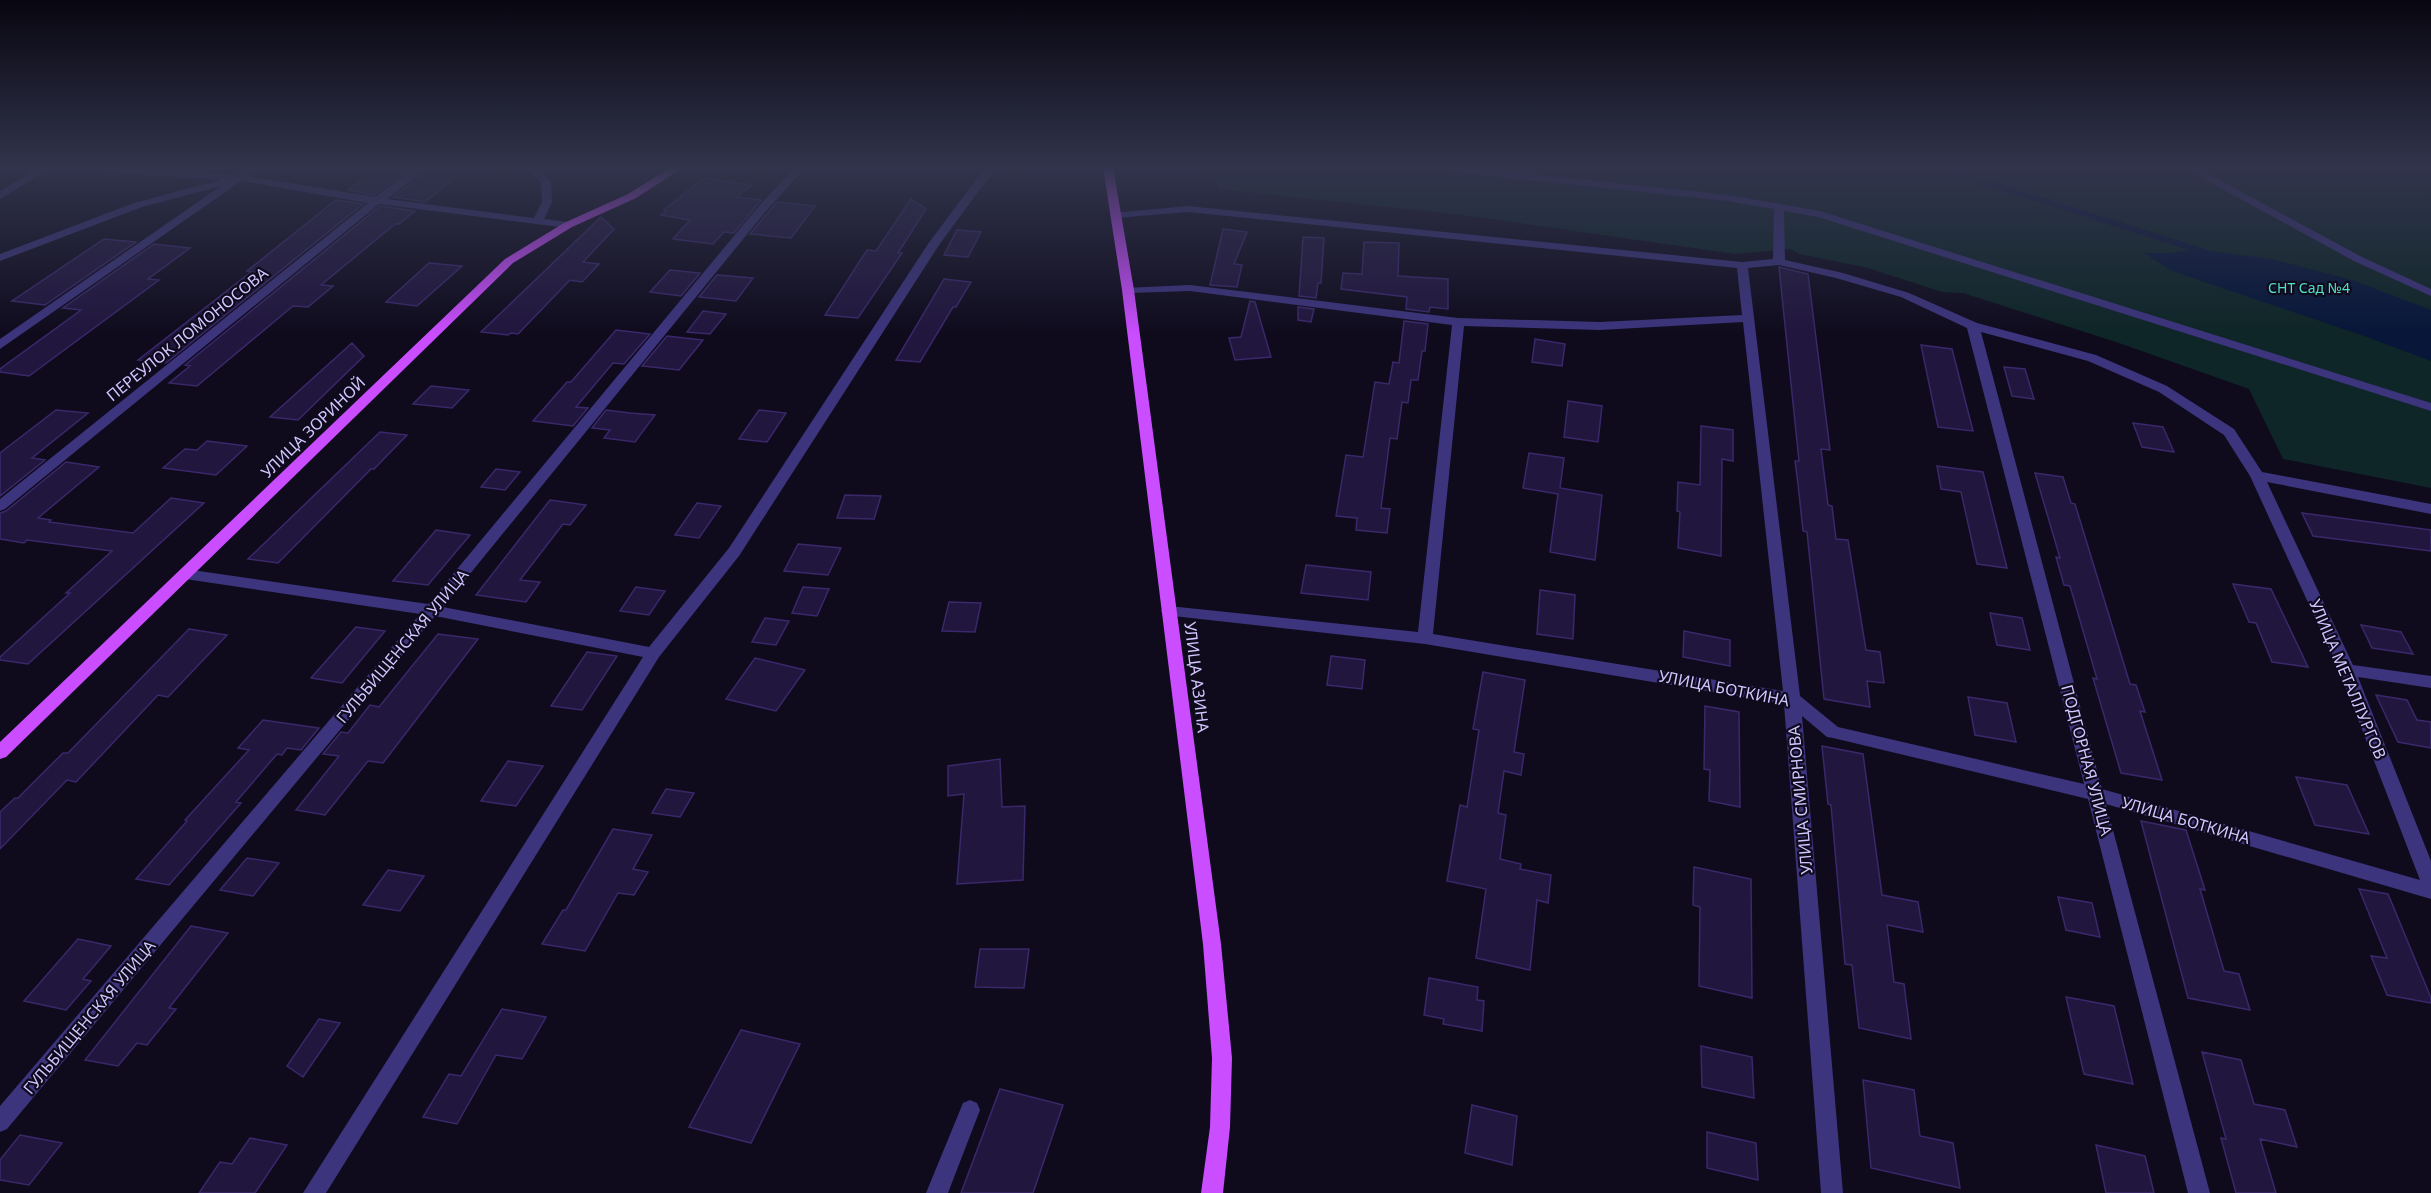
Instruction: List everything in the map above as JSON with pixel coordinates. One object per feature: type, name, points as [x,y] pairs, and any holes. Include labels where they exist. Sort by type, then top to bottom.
[{"type":"main road","name":"УЛИЦА ЗОРИНОЙ","points":[[0,752],[509,261],[573,223]]},
{"type":"main road","name":"УЛИЦА АЗИНА","points":[[1117,223],[1128,290],[1212,944],[1222,1058],[1220,1127],[1212,1193]]},
{"type":"street","points":[[0,258],[92,223]]},
{"type":"street","points":[[0,345],[176,223]]},
{"type":"street","name":"ПЕРЕУЛОК ЛОМОНОСОВА","points":[[0,506],[350,223]]},
{"type":"street","points":[[551,223],[568,225]]},
{"type":"street","name":"ГУЛЬБИЩЕНСКАЯ УЛИЦА","points":[[0,1122],[432,610],[751,223]]},
{"type":"street","points":[[314,1193],[654,653],[734,552],[950,223]]},
{"type":"street","name":"УЛИЦА МЕТАЛЛУРГОВ","points":[[1338,223],[1742,265],[1779,262],[1839,275],[1905,295],[1973,326],[2092,358],[2163,389],[2229,432],[2257,476],[2347,670],[2431,884]]},
{"type":"street","points":[[1779,223],[1779,262]]},
{"type":"street","points":[[1847,223],[2431,407]]},
{"type":"street","points":[[2290,223],[2358,259],[2431,293]]},
{"type":"street","name":"УЛИЦА СМИРНОВА","points":[[1742,265],[1792,699],[1832,1193]]},
{"type":"street","points":[[1128,290],[1199,289],[1458,322],[1600,326],[1749,318]]},
{"type":"street","points":[[1425,638],[1458,322]]},
{"type":"street","name":"ПОДГОРНАЯ УЛИЦА","points":[[1973,326],[2199,1193]]},
{"type":"street","points":[[2257,476],[2431,509]]},
{"type":"street","points":[[185,574],[432,610],[654,653]]},
{"type":"street","name":"УЛИЦА БОТКИНА","points":[[1169,611],[1425,638],[1792,699],[1833,732],[2096,794],[2431,891]]},
{"type":"street","points":[[2347,670],[2431,682]]},
{"type":"street","points":[[937,1193],[970,1110]]},
{"type":"green space","name":"СНТ Сад №4","points":[[1517,223],[2431,223],[2431,488],[2283,459],[2249,389],[2119,343],[1963,293],[1942,292],[1868,268],[1799,254],[1791,249],[1735,254]]},
{"type":"water","points":[[2198,249],[2276,260],[2352,280],[2431,310],[2431,361],[2172,271],[2144,253],[2170,253]]},
{"type":"building","points":[[308,223],[340,223],[166,363],[138,360],[251,272],[247,271]]},
{"type":"building","points":[[360,223],[401,223],[395,224],[321,285],[333,286],[308,307],[293,306],[197,386],[169,383],[190,366],[185,365]]},
{"type":"building","points":[[595,223],[607,223],[614,229],[583,262],[599,264],[582,282],[570,280],[518,334],[481,332]]},
{"type":"building","points":[[688,223],[742,223],[734,233],[724,232],[713,244],[673,239]]},
{"type":"building","points":[[760,223],[802,223],[791,238],[750,234]]},
{"type":"building","points":[[895,223],[917,223],[898,253],[902,253],[858,318],[825,315],[867,250],[876,251]]},
{"type":"building","points":[[1223,229],[1247,232],[1234,264],[1242,265],[1237,287],[1210,285]]},
{"type":"building","points":[[957,230],[981,232],[968,257],[944,255]]},
{"type":"building","points":[[1303,237],[1324,238],[1321,283],[1318,283],[1316,298],[1299,296]]},
{"type":"building","points":[[104,239],[136,242],[45,305],[12,301]]},
{"type":"building","points":[[1364,242],[1399,243],[1398,276],[1448,279],[1448,309],[1430,307],[1429,312],[1406,309],[1407,297],[1341,289],[1343,273],[1362,274]]},
{"type":"building","points":[[154,244],[190,248],[148,279],[159,280],[29,376],[0,372],[0,369],[81,310],[63,308]]},
{"type":"building","points":[[429,263],[462,266],[417,306],[386,302]]},
{"type":"building","points":[[1779,267],[1808,274],[1830,450],[1821,449],[1828,505],[1832,506],[1836,539],[1848,540],[1866,650],[1880,652],[1884,683],[1867,681],[1870,707],[1824,699],[1807,532],[1803,531],[1795,461],[1799,461]]},
{"type":"building","points":[[670,270],[700,273],[681,296],[650,292]]},
{"type":"building","points":[[717,275],[753,278],[736,301],[699,297]]},
{"type":"building","points":[[944,279],[971,282],[920,362],[896,360]]},
{"type":"building","points":[[1250,301],[1255,302],[1271,357],[1235,360],[1229,338],[1241,337]]},
{"type":"building","points":[[1298,307],[1314,309],[1311,322],[1298,320]]},
{"type":"building","points":[[703,311],[726,314],[710,334],[687,332]]},
{"type":"building","points":[[1404,321],[1428,324],[1418,380],[1411,380],[1408,403],[1402,402],[1397,439],[1390,438],[1381,508],[1390,509],[1387,533],[1356,530],[1357,518],[1336,516],[1346,455],[1363,457],[1375,382],[1389,384],[1393,362],[1399,363]]},
{"type":"building","points":[[616,330],[650,334],[624,364],[613,363],[576,407],[588,408],[573,426],[533,421],[567,382],[571,382]]},
{"type":"building","points":[[667,336],[703,340],[679,370],[642,366]]},
{"type":"building","points":[[1535,339],[1565,344],[1562,366],[1532,362]]},
{"type":"building","points":[[352,343],[364,356],[298,420],[270,417]]},
{"type":"building","points":[[1921,345],[1952,349],[1973,431],[1938,427]]},
{"type":"building","points":[[2004,367],[2025,369],[2034,399],[2012,396]]},
{"type":"building","points":[[431,386],[469,390],[452,408],[413,404]]},
{"type":"building","points":[[1568,401],[1602,406],[1598,442],[1564,437]]},
{"type":"building","points":[[56,410],[88,413],[32,458],[45,460],[0,496],[0,453]]},
{"type":"building","points":[[606,410],[655,415],[635,442],[604,438],[610,430],[592,428]]},
{"type":"building","points":[[759,410],[786,413],[767,442],[739,439]]},
{"type":"building","points":[[2133,423],[2163,427],[2174,452],[2142,447]]},
{"type":"building","points":[[1701,426],[1733,430],[1733,461],[1722,459],[1721,556],[1678,548],[1680,512],[1677,511],[1678,482],[1700,485]]},
{"type":"building","points":[[380,432],[407,435],[278,563],[248,559]]},
{"type":"building","points":[[207,441],[247,446],[216,475],[163,468],[185,449],[197,450]]},
{"type":"building","points":[[1529,453],[1564,458],[1560,488],[1602,495],[1595,560],[1550,552],[1558,494],[1523,488]]},
{"type":"building","points":[[66,462],[99,467],[38,518],[51,520],[49,522],[133,533],[171,498],[204,503],[28,664],[0,660],[0,657],[112,551],[27,540],[24,543],[0,539],[0,513],[6,511]]},
{"type":"building","points":[[1937,466],[1983,472],[2007,568],[1977,564],[1961,492],[1941,489]]},
{"type":"building","points":[[496,469],[520,472],[505,490],[481,487]]},
{"type":"building","points":[[2035,473],[2063,477],[2071,503],[2075,504],[2130,684],[2136,685],[2145,712],[2140,711],[2162,780],[2121,773],[2093,678],[2097,679],[2070,586],[2064,585],[2056,557],[2060,558]]},
{"type":"building","points":[[845,495],[881,496],[874,519],[837,518]]},
{"type":"building","points":[[550,500],[586,505],[570,525],[563,524],[520,580],[540,582],[526,602],[476,595]]},
{"type":"building","points":[[697,503],[721,506],[699,538],[675,535]]},
{"type":"building","points":[[2302,513],[2431,530],[2431,551],[2313,536]]},
{"type":"building","points":[[436,530],[470,535],[428,585],[393,581]]},
{"type":"building","points":[[798,544],[841,548],[828,575],[784,571]]},
{"type":"building","points":[[1306,565],[1371,572],[1368,600],[1301,593]]},
{"type":"building","points":[[2233,584],[2271,589],[2308,667],[2272,662],[2256,623],[2249,622]]},
{"type":"building","points":[[636,587],[665,591],[649,615],[620,611]]},
{"type":"building","points":[[803,587],[829,589],[817,616],[792,613]]},
{"type":"building","points":[[1540,590],[1575,595],[1573,639],[1537,634]]},
{"type":"building","points":[[949,602],[981,603],[975,632],[942,631]]},
{"type":"building","points":[[1990,613],[2022,618],[2030,650],[1997,645]]},
{"type":"building","points":[[765,618],[789,621],[776,645],[752,642]]},
{"type":"building","points":[[2361,625],[2401,632],[2413,654],[2372,648]]},
{"type":"building","points":[[356,627],[385,631],[342,683],[311,678]]},
{"type":"building","points":[[189,629],[227,635],[168,697],[158,695],[76,782],[67,780],[0,849],[0,812],[15,798],[18,798],[63,753],[68,753]]},
{"type":"building","points":[[1684,631],[1730,640],[1730,666],[1683,657]]},
{"type":"building","points":[[438,634],[478,639],[383,763],[368,761],[325,815],[296,810],[339,756],[323,754],[341,732],[348,733],[370,705],[379,707]]},
{"type":"building","points":[[587,652],[617,656],[582,710],[551,706]]},
{"type":"building","points":[[1331,656],[1365,660],[1362,689],[1327,685]]},
{"type":"building","points":[[755,658],[805,670],[776,711],[726,699]]},
{"type":"building","points":[[1483,672],[1525,680],[1514,752],[1524,754],[1521,775],[1504,771],[1498,813],[1506,815],[1500,859],[1521,864],[1520,869],[1551,875],[1548,903],[1537,900],[1530,970],[1476,958],[1486,889],[1447,881],[1460,805],[1467,807],[1479,730],[1473,729]]},
{"type":"building","points":[[2376,695],[2407,700],[2417,720],[2431,722],[2431,748],[2398,742]]},
{"type":"building","points":[[1968,697],[2007,703],[2016,742],[1975,735]]},
{"type":"building","points":[[1705,706],[1739,712],[1740,807],[1709,801],[1710,770],[1704,769]]},
{"type":"building","points":[[263,720],[319,728],[301,750],[287,748],[282,755],[277,754],[236,802],[241,803],[169,885],[136,879],[187,821],[185,820],[249,750],[238,748]]},
{"type":"building","points":[[1822,746],[1863,754],[1882,895],[1918,902],[1923,932],[1887,925],[1894,982],[1904,984],[1911,1039],[1859,1028],[1852,965],[1845,964],[1831,805],[1828,804]]},
{"type":"building","points":[[1000,759],[1002,807],[1025,806],[1023,880],[957,884],[964,794],[948,796],[948,766]]},
{"type":"building","points":[[508,761],[543,766],[516,806],[481,801]]},
{"type":"building","points":[[2296,777],[2347,785],[2369,834],[2315,825]]},
{"type":"building","points":[[666,789],[694,793],[680,817],[652,813]]},
{"type":"building","points":[[2141,821],[2186,830],[2205,890],[2200,889],[2224,971],[2239,974],[2250,1010],[2188,998]]},
{"type":"building","points":[[613,829],[652,835],[633,869],[648,872],[634,895],[618,893],[585,951],[542,944],[563,910],[566,910]]},
{"type":"building","points":[[247,858],[279,863],[253,896],[220,890]]},
{"type":"building","points":[[1694,867],[1751,879],[1752,998],[1699,986],[1700,907],[1693,905]]},
{"type":"building","points":[[388,870],[424,876],[400,911],[363,905]]},
{"type":"building","points":[[2359,889],[2388,894],[2431,998],[2431,1003],[2387,995],[2371,956],[2387,958]]},
{"type":"building","points":[[2058,897],[2092,903],[2100,937],[2066,930]]},
{"type":"building","points":[[191,926],[228,933],[169,1008],[176,1009],[147,1045],[137,1043],[118,1066],[85,1060]]},
{"type":"building","points":[[78,939],[111,946],[83,979],[91,981],[66,1010],[24,1001]]},
{"type":"building","points":[[980,949],[1029,949],[1024,988],[975,987]]},
{"type":"building","points":[[1429,978],[1478,987],[1477,1000],[1484,1001],[1482,1031],[1443,1024],[1444,1019],[1424,1015]]},
{"type":"building","points":[[2066,997],[2114,1006],[2133,1084],[2084,1074]]},
{"type":"building","points":[[502,1009],[546,1017],[522,1059],[496,1055],[457,1124],[423,1117],[449,1074],[461,1076]]},
{"type":"building","points":[[319,1019],[340,1023],[303,1077],[287,1066]]},
{"type":"building","points":[[741,1030],[800,1044],[751,1143],[689,1127]]},
{"type":"building","points":[[1701,1046],[1752,1057],[1754,1098],[1702,1087]]},
{"type":"building","points":[[2202,1052],[2241,1060],[2254,1104],[2285,1110],[2297,1147],[2260,1139],[2276,1193],[2236,1193],[2221,1138],[2226,1139]]},
{"type":"building","points":[[1863,1080],[1914,1090],[1920,1136],[1953,1143],[1960,1188],[1871,1168]]},
{"type":"building","points":[[1000,1089],[1063,1105],[1033,1193],[961,1193]]},
{"type":"building","points":[[1472,1105],[1517,1116],[1512,1165],[1465,1153]]},
{"type":"building","points":[[1707,1132],[1756,1143],[1758,1180],[1707,1168]]},
{"type":"building","points":[[20,1135],[62,1143],[29,1185],[0,1180],[0,1160]]},
{"type":"building","points":[[250,1138],[287,1145],[255,1193],[199,1193],[220,1162],[232,1164]]},
{"type":"building","points":[[2096,1145],[2145,1156],[2154,1193],[2106,1193]]},
{"type":"waterway","points":[[2113,223],[2205,252]]}]
